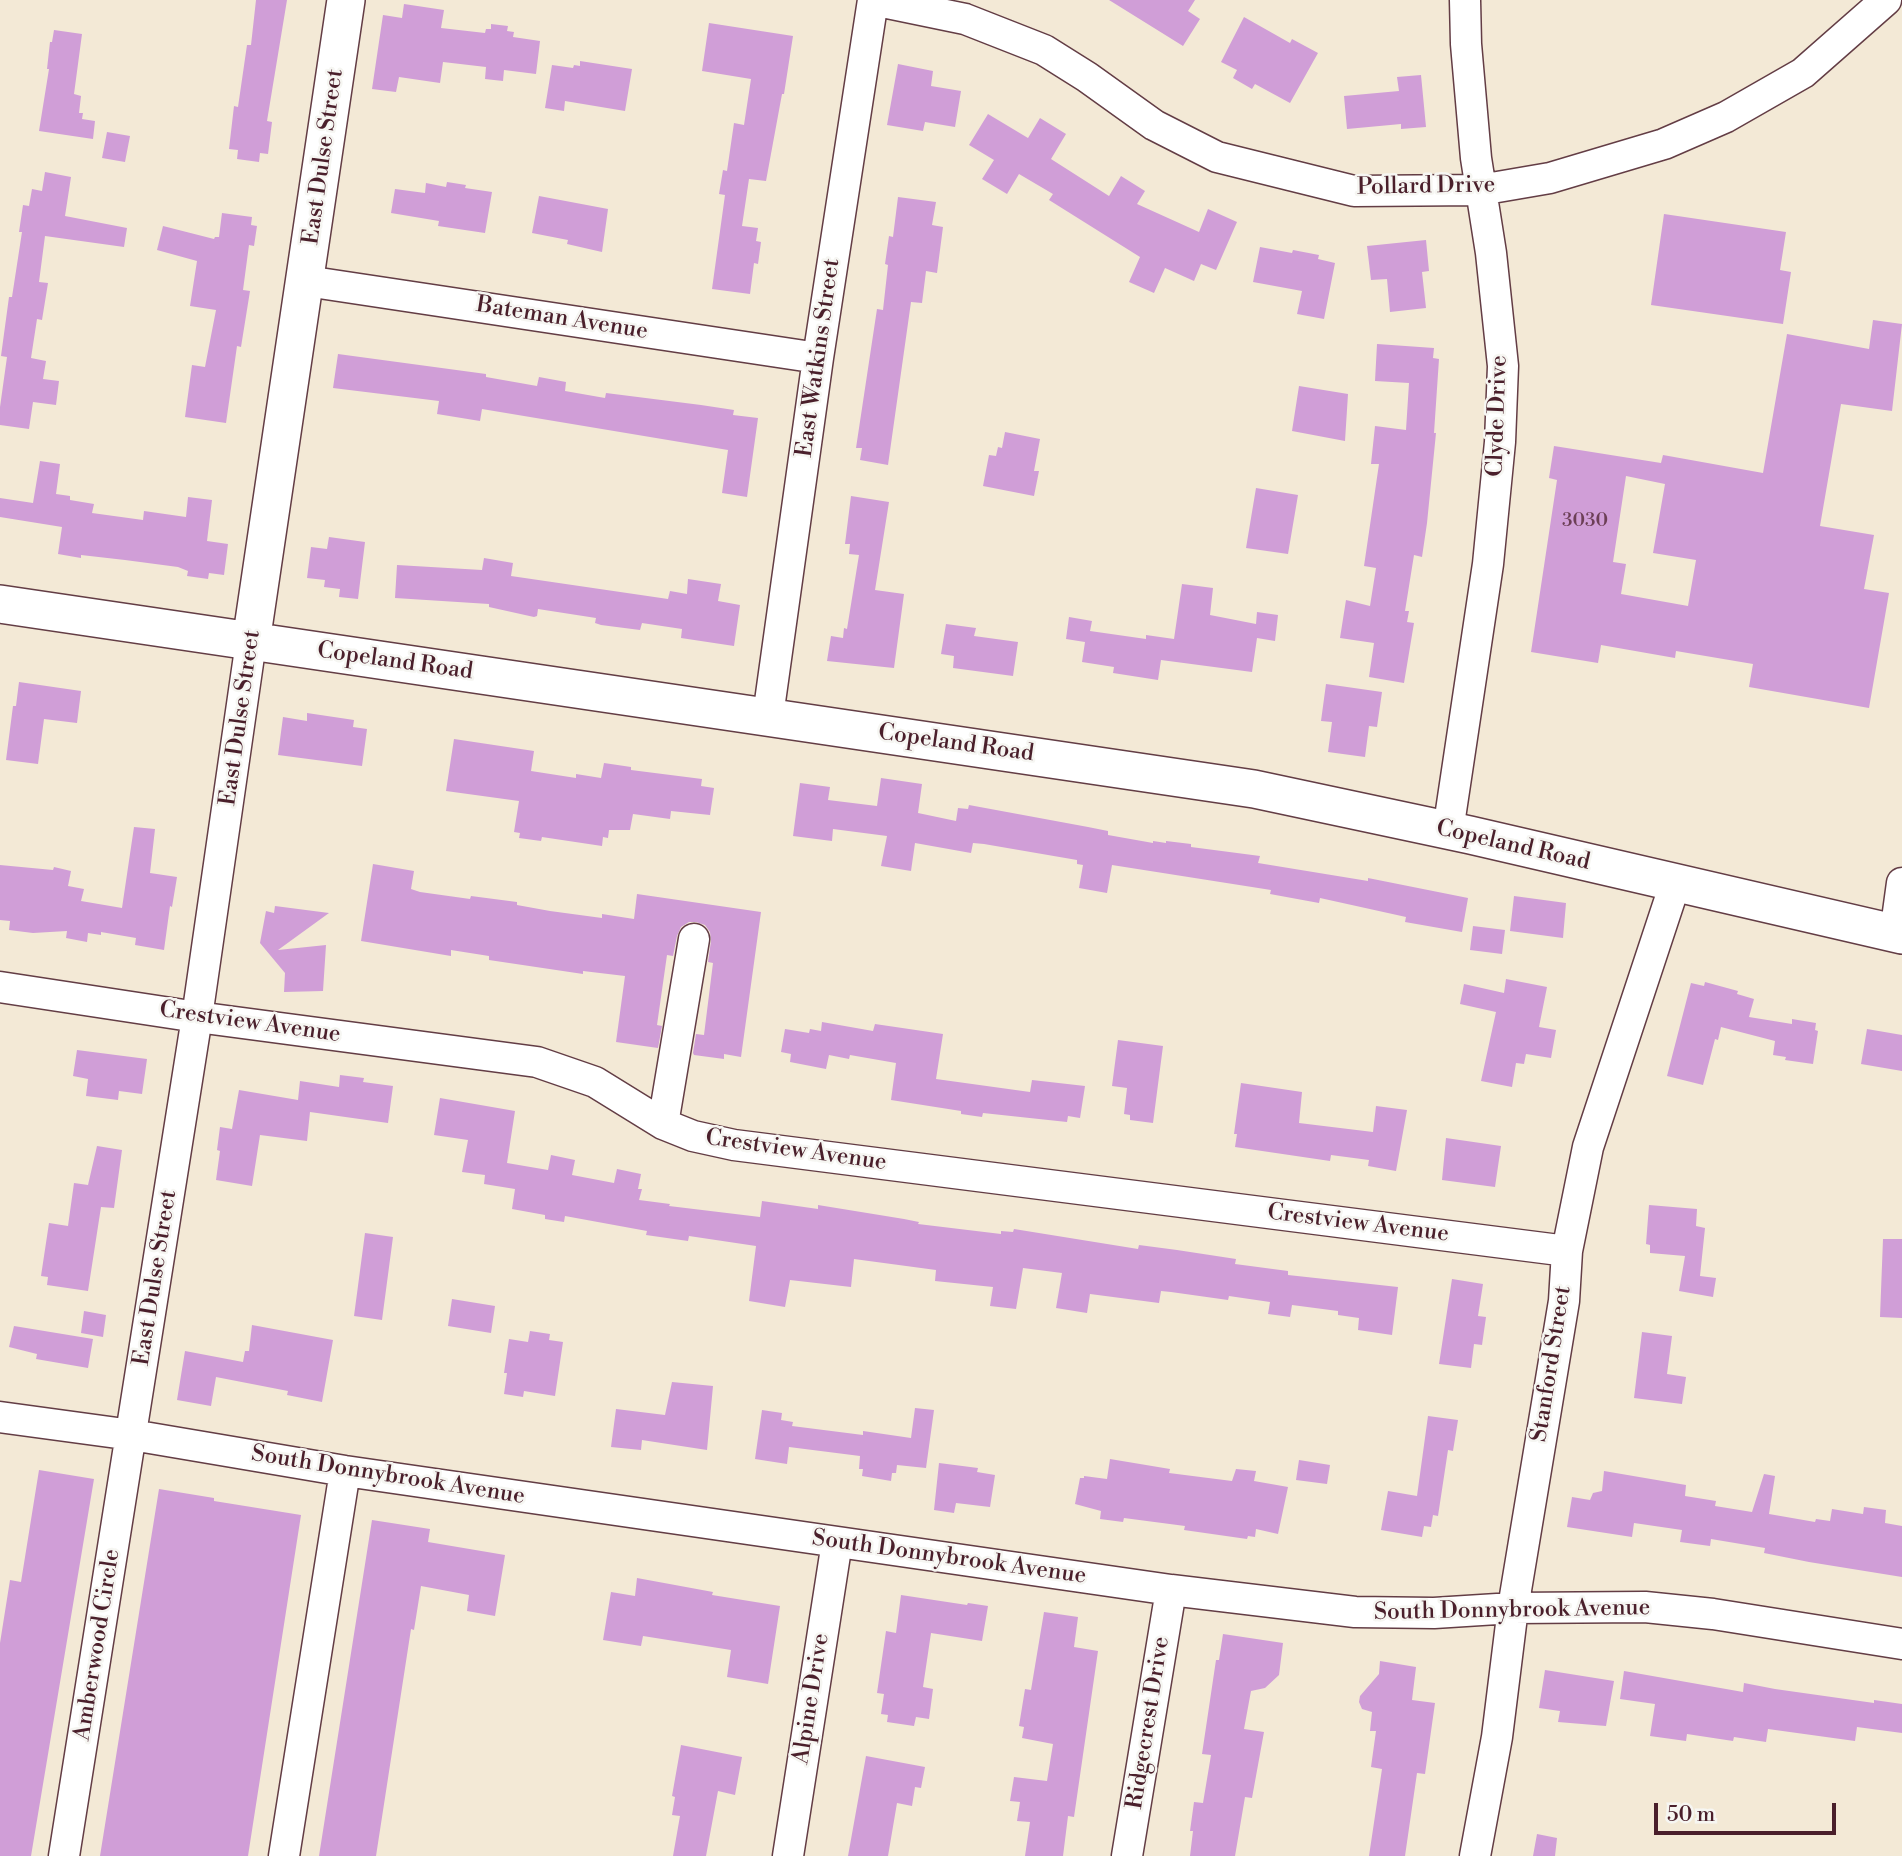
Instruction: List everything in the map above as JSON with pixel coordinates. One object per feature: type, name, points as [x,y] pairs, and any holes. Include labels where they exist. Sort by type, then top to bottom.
[{"type":"street","name":"East Dulse Street","points":[[132,1435],[197,1017],[346,0]]},
{"type":"street","name":"Pollard Drive","points":[[873,0],[965,19],[1044,50],[1154,125],[1217,157],[1354,191],[1480,190],[1550,178],[1664,144],[1727,117],[1803,73],[1886,0]]},
{"type":"street","name":"East Watkins Street","points":[[768,716],[818,358],[873,0]]},
{"type":"street","name":"Clyde Drive","points":[[1448,831],[1488,564],[1500,442],[1503,366],[1491,253],[1480,190],[1466,44],[1465,0]]},
{"type":"street","name":"Bateman Avenue","points":[[306,281],[818,358]]},
{"type":"street","name":"Copeland Road","points":[[0,604],[1254,789],[1899,934]]},
{"type":"street","points":[[1899,934],[1902,883]]},
{"type":"street","name":"Stanford Street","points":[[1475,1856],[1497,1737],[1513,1608],[1564,1301],[1567,1251],[1588,1147],[1675,884]]},
{"type":"street","points":[[663,1124],[694,939]]},
{"type":"street","name":"Crestview Avenue","points":[[0,987],[197,1017],[537,1062],[595,1082],[663,1124],[693,1136],[734,1145],[1567,1251]]},
{"type":"street","name":"South Donnybrook Avenue","points":[[0,1417],[132,1435],[345,1471],[837,1542],[1171,1590],[1355,1612],[1434,1613],[1513,1608],[1645,1607],[1713,1614],[1902,1644]]},
{"type":"street","name":"Amberwood Circle","points":[[64,1856],[132,1435]]},
{"type":"street","points":[[284,1856],[345,1471]]},
{"type":"street","name":"Alpine Drive","points":[[788,1856],[837,1542]]},
{"type":"street","name":"Ridgecrest Drive","points":[[1127,1856],[1171,1590]]},
{"type":"building","points":[[256,0],[287,0],[267,121],[272,122],[268,154],[260,153],[259,162],[237,159],[238,150],[229,149],[234,106],[238,107],[247,45],[251,45]]},
{"type":"building","points":[[1109,0],[1195,0],[1188,11],[1200,19],[1183,46]]},
{"type":"building","points":[[404,4],[444,10],[441,28],[485,33],[486,29],[491,29],[491,24],[508,26],[507,31],[514,32],[513,37],[540,41],[536,74],[504,70],[503,81],[485,79],[486,67],[443,62],[440,83],[399,77],[396,92],[372,89],[383,15],[402,18]]},
{"type":"building","points":[[1244,17],[1290,43],[1292,39],[1318,53],[1290,103],[1255,84],[1252,89],[1233,78],[1237,70],[1221,62]]},
{"type":"building","points":[[709,23],[793,36],[766,181],[749,179],[742,226],[758,228],[756,241],[761,242],[758,264],[754,263],[750,294],[712,289],[725,195],[719,194],[723,170],[727,171],[734,123],[744,125],[751,79],[702,71]]},
{"type":"building","points":[[54,30],[82,34],[74,94],[81,96],[79,113],[83,113],[82,119],[95,121],[93,139],[39,131],[49,69],[50,42]]},
{"type":"building","points":[[580,61],[632,69],[625,111],[565,101],[564,111],[545,108],[552,65],[573,68],[574,65],[580,66]]},
{"type":"building","points":[[898,64],[933,71],[931,86],[961,91],[955,127],[925,122],[923,131],[887,125]]},
{"type":"building","points":[[1421,75],[1426,127],[1401,129],[1401,124],[1347,129],[1344,96],[1399,91],[1397,77]]},
{"type":"building","points":[[988,114],[1028,138],[1040,118],[1066,134],[1051,159],[1109,196],[1121,176],[1145,191],[1137,204],[1199,232],[1208,209],[1237,222],[1216,270],[1201,264],[1194,281],[1165,268],[1154,293],[1129,282],[1140,257],[1049,200],[1053,194],[1019,174],[1007,194],[982,179],[994,160],[969,145]]},
{"type":"building","points":[[107,132],[130,136],[125,162],[102,158]]},
{"type":"building","points":[[45,172],[71,177],[65,216],[127,228],[124,247],[45,236],[39,282],[48,283],[42,320],[37,319],[31,358],[46,361],[43,379],[59,381],[56,405],[33,402],[29,429],[0,425],[7,357],[1,356],[22,232],[19,232],[23,205],[29,206],[32,189],[42,191]]},
{"type":"building","points":[[447,182],[492,192],[485,233],[438,226],[439,221],[391,213],[395,189],[425,193],[426,183],[446,187]]},
{"type":"building","points":[[539,196],[608,209],[602,252],[567,244],[568,240],[532,233]]},
{"type":"building","points":[[898,197],[936,202],[932,225],[943,227],[937,273],[926,271],[922,303],[911,302],[888,465],[860,460],[862,448],[856,448],[877,309],[883,310],[888,265],[885,264],[889,236],[893,237]]},
{"type":"building","points":[[222,213],[252,217],[251,225],[257,226],[254,246],[249,245],[243,290],[250,291],[241,347],[237,346],[226,423],[185,417],[192,365],[205,367],[216,310],[190,306],[197,261],[157,250],[163,226],[214,239],[219,237]]},
{"type":"building","points":[[1664,214],[1786,232],[1780,270],[1791,272],[1783,324],[1651,305]]},
{"type":"building","points":[[1426,240],[1429,271],[1422,272],[1426,308],[1390,312],[1387,279],[1371,280],[1367,246]]},
{"type":"building","points":[[1260,247],[1319,255],[1318,259],[1335,263],[1324,319],[1297,314],[1302,291],[1253,282]]},
{"type":"building","points":[[1873,320],[1902,324],[1892,411],[1841,404],[1820,526],[1874,535],[1864,589],[1889,593],[1869,708],[1749,687],[1753,664],[1676,651],[1675,658],[1601,645],[1598,663],[1531,652],[1557,480],[1549,478],[1554,446],[1661,463],[1663,455],[1763,473],[1787,334],[1869,349]],"holes":[[[1626,476],[1665,484],[1653,553],[1696,560],[1688,606],[1621,594],[1626,564],[1613,562]]]},
{"type":"building","points":[[1377,344],[1434,348],[1433,358],[1439,359],[1436,433],[1427,523],[1422,557],[1414,555],[1405,611],[1409,611],[1407,622],[1414,623],[1404,683],[1369,677],[1374,643],[1340,638],[1346,600],[1370,606],[1376,568],[1364,566],[1379,464],[1371,464],[1375,426],[1406,430],[1409,383],[1375,381]]},
{"type":"building","points":[[338,354],[486,374],[486,377],[537,386],[539,377],[566,382],[565,391],[605,398],[606,393],[701,405],[734,410],[733,415],[758,418],[747,497],[722,493],[728,450],[482,409],[480,421],[437,414],[439,401],[333,388]]},
{"type":"building","points":[[1299,386],[1348,394],[1345,441],[1292,431]]},
{"type":"building","points":[[1005,432],[1040,439],[1034,471],[1039,471],[1034,496],[983,486],[989,455],[996,456],[998,447],[1002,448]]},
{"type":"building","points":[[40,461],[60,464],[56,494],[70,496],[70,500],[94,504],[92,513],[143,520],[144,511],[186,517],[188,497],[212,500],[207,541],[228,544],[224,575],[209,573],[208,579],[187,576],[188,571],[178,567],[58,554],[62,527],[0,517],[0,498],[33,503]]},
{"type":"building","points":[[1256,488],[1298,495],[1288,554],[1246,548]]},
{"type":"building","points":[[851,496],[889,502],[875,590],[904,594],[894,668],[827,661],[831,636],[843,638],[844,628],[847,629],[859,555],[849,554],[850,544],[845,544]]},
{"type":"building","points":[[329,537],[365,542],[358,599],[339,597],[340,589],[324,587],[325,580],[307,578],[311,547],[327,549]]},
{"type":"building","points":[[484,558],[513,563],[511,576],[668,599],[670,591],[687,594],[688,579],[721,584],[718,601],[740,605],[734,646],[681,638],[682,629],[642,623],[640,630],[601,625],[595,623],[596,618],[538,609],[537,616],[534,617],[489,607],[489,604],[395,598],[397,565],[482,570]]},
{"type":"building","points":[[1182,584],[1213,588],[1210,615],[1256,624],[1257,612],[1278,615],[1275,641],[1257,638],[1252,672],[1161,660],[1158,680],[1113,673],[1114,667],[1082,662],[1085,642],[1066,639],[1069,617],[1092,621],[1090,631],[1146,639],[1146,635],[1174,639]]},
{"type":"building","points":[[946,624],[976,628],[974,636],[1018,642],[1013,676],[953,668],[954,656],[941,654]]},
{"type":"building","points":[[19,682],[81,691],[77,723],[44,719],[38,764],[6,760]]},
{"type":"building","points":[[1326,684],[1382,692],[1377,727],[1369,726],[1365,757],[1328,752],[1332,722],[1321,721]]},
{"type":"building","points":[[307,713],[354,720],[353,727],[367,729],[362,766],[278,755],[283,717],[307,721]]},
{"type":"building","points":[[454,739],[534,751],[531,771],[576,778],[576,774],[601,778],[604,763],[631,767],[631,770],[702,779],[701,786],[714,788],[710,815],[671,811],[670,819],[633,814],[630,830],[609,830],[608,838],[603,837],[602,846],[542,837],[541,841],[519,838],[520,833],[514,832],[519,801],[446,791]]},
{"type":"building","points":[[881,778],[922,784],[918,813],[956,821],[958,808],[968,809],[969,805],[1108,831],[1108,835],[1153,843],[1166,841],[1191,844],[1191,847],[1260,856],[1258,863],[1368,881],[1368,878],[1468,898],[1462,932],[1405,922],[1406,917],[1320,898],[1319,903],[1270,894],[1271,890],[1112,865],[1107,893],[1079,888],[1083,865],[1077,864],[1077,860],[984,844],[973,843],[971,853],[915,843],[911,871],[881,866],[887,836],[833,829],[832,841],[793,836],[800,783],[830,787],[828,800],[877,806]]},
{"type":"building","points":[[134,827],[155,829],[150,873],[177,877],[164,950],[135,945],[136,938],[101,932],[101,935],[88,933],[87,942],[66,938],[67,931],[33,933],[9,930],[10,921],[0,920],[0,865],[53,870],[54,867],[71,871],[68,886],[84,889],[81,901],[122,908]]},
{"type":"building","points":[[373,864],[414,871],[411,889],[420,892],[517,902],[517,905],[602,918],[602,914],[634,919],[637,894],[761,912],[741,1057],[724,1054],[724,1059],[693,1053],[696,1034],[704,1035],[713,963],[708,962],[711,941],[710,932],[705,925],[689,922],[681,927],[673,956],[667,955],[657,1025],[662,1026],[658,1048],[616,1042],[625,976],[583,971],[583,974],[489,960],[489,956],[451,950],[451,956],[361,941]]},
{"type":"building","points":[[1514,896],[1566,903],[1563,938],[1510,931]]},
{"type":"building","points":[[275,906],[329,913],[278,950],[326,945],[323,991],[284,992],[285,973],[260,943],[266,911],[274,913]]},
{"type":"building","points":[[1473,926],[1505,930],[1502,954],[1470,950]]},
{"type":"building","points":[[1506,979],[1547,987],[1539,1027],[1556,1030],[1551,1058],[1526,1054],[1524,1064],[1516,1063],[1512,1087],[1481,1081],[1496,1012],[1460,1004],[1464,984],[1504,993]]},
{"type":"building","points":[[1705,982],[1738,991],[1737,994],[1754,999],[1749,1017],[1792,1024],[1792,1019],[1816,1023],[1815,1030],[1818,1031],[1813,1064],[1785,1060],[1786,1057],[1773,1055],[1775,1041],[1721,1027],[1718,1040],[1715,1039],[1703,1085],[1667,1076],[1691,983],[1704,986]]},
{"type":"building","points":[[822,1022],[873,1031],[875,1024],[943,1034],[936,1079],[1030,1092],[1032,1080],[1085,1086],[1080,1118],[1068,1116],[1067,1122],[983,1113],[982,1117],[891,1100],[896,1063],[850,1055],[849,1059],[829,1055],[826,1069],[790,1062],[791,1054],[781,1052],[785,1029],[809,1033],[810,1029],[821,1031]]},
{"type":"building","points":[[1867,1029],[1902,1035],[1902,1071],[1861,1064]]},
{"type":"building","points":[[1118,1040],[1163,1046],[1153,1123],[1130,1120],[1130,1115],[1124,1114],[1127,1088],[1112,1086]]},
{"type":"building","points":[[77,1050],[147,1059],[142,1094],[119,1091],[118,1100],[86,1096],[88,1079],[73,1076]]},
{"type":"building","points":[[340,1075],[364,1078],[363,1082],[393,1086],[388,1123],[310,1112],[307,1141],[260,1135],[252,1186],[216,1180],[220,1127],[232,1129],[239,1090],[298,1100],[300,1081],[339,1087]]},
{"type":"building","points":[[1241,1083],[1302,1092],[1299,1123],[1373,1132],[1376,1106],[1407,1110],[1396,1171],[1368,1166],[1369,1160],[1331,1155],[1330,1161],[1235,1147],[1237,1134],[1234,1134]]},
{"type":"building","points":[[440,1098],[515,1111],[507,1163],[548,1170],[551,1155],[575,1160],[572,1175],[614,1183],[617,1169],[641,1174],[638,1189],[642,1189],[639,1200],[760,1217],[762,1201],[818,1209],[818,1205],[904,1219],[919,1222],[918,1224],[1001,1234],[1001,1231],[1013,1232],[1014,1229],[1138,1249],[1139,1245],[1177,1250],[1236,1259],[1235,1264],[1288,1271],[1288,1275],[1398,1287],[1392,1335],[1358,1330],[1359,1318],[1338,1315],[1338,1311],[1292,1305],[1290,1317],[1268,1314],[1270,1302],[1229,1296],[1228,1300],[1161,1291],[1159,1303],[1090,1294],[1087,1313],[1056,1308],[1062,1273],[1023,1268],[1016,1309],[990,1306],[993,1287],[935,1281],[936,1270],[854,1259],[851,1287],[790,1280],[785,1307],[749,1301],[756,1246],[689,1236],[688,1241],[646,1235],[647,1231],[565,1216],[564,1222],[545,1219],[545,1215],[512,1209],[515,1189],[484,1184],[485,1175],[462,1172],[468,1140],[434,1135]]},
{"type":"building","points":[[1446,1138],[1501,1146],[1495,1187],[1442,1180]]},
{"type":"building","points":[[97,1146],[122,1150],[114,1208],[101,1207],[88,1291],[47,1285],[48,1277],[41,1276],[49,1223],[68,1226],[74,1183],[88,1185]]},
{"type":"building","points":[[1649,1205],[1697,1209],[1696,1226],[1705,1228],[1700,1276],[1716,1278],[1713,1297],[1679,1291],[1685,1256],[1650,1253],[1650,1245],[1646,1244]]},
{"type":"building","points":[[365,1233],[393,1237],[382,1320],[354,1316]]},
{"type":"building","points":[[1883,1239],[1902,1239],[1902,1318],[1880,1317]]},
{"type":"building","points":[[1452,1279],[1483,1284],[1478,1316],[1486,1317],[1482,1345],[1474,1344],[1471,1368],[1439,1364]]},
{"type":"building","points":[[452,1299],[495,1306],[491,1333],[448,1326]]},
{"type":"building","points":[[84,1311],[106,1315],[103,1337],[81,1333]]},
{"type":"building","points":[[252,1325],[333,1340],[322,1402],[287,1395],[288,1391],[216,1377],[211,1406],[177,1400],[185,1351],[243,1362],[245,1351],[249,1351]]},
{"type":"building","points":[[14,1326],[93,1339],[88,1368],[36,1359],[37,1354],[9,1347]]},
{"type":"building","points":[[530,1331],[550,1334],[549,1340],[563,1342],[555,1396],[524,1391],[523,1397],[504,1394],[509,1339],[528,1342]]},
{"type":"building","points":[[1642,1332],[1672,1336],[1667,1374],[1686,1377],[1682,1404],[1634,1398]]},
{"type":"building","points":[[672,1382],[713,1386],[707,1450],[642,1440],[641,1450],[611,1447],[616,1409],[665,1415]]},
{"type":"building","points":[[915,1408],[934,1410],[926,1468],[897,1465],[891,1481],[862,1476],[863,1469],[859,1469],[860,1456],[789,1447],[787,1464],[755,1459],[762,1410],[782,1413],[781,1420],[793,1422],[792,1426],[863,1435],[863,1431],[911,1438]]},
{"type":"building","points":[[1428,1416],[1458,1420],[1453,1451],[1448,1450],[1438,1516],[1433,1515],[1431,1527],[1424,1526],[1422,1537],[1381,1530],[1388,1491],[1417,1496]]},
{"type":"building","points":[[1110,1459],[1170,1469],[1169,1473],[1232,1481],[1236,1469],[1256,1471],[1254,1481],[1288,1487],[1278,1534],[1256,1529],[1255,1537],[1248,1536],[1247,1539],[1184,1530],[1185,1526],[1124,1518],[1123,1522],[1100,1519],[1101,1511],[1075,1504],[1080,1478],[1084,1476],[1107,1479]]},
{"type":"building","points":[[1299,1460],[1330,1465],[1327,1484],[1296,1480]]},
{"type":"building","points":[[939,1463],[978,1468],[977,1472],[995,1475],[990,1507],[956,1503],[954,1513],[934,1510]]},
{"type":"building","points":[[39,1470],[94,1479],[31,1856],[0,1856],[0,1643],[10,1580],[21,1582]]},
{"type":"building","points":[[1604,1471],[1686,1485],[1685,1496],[1716,1501],[1715,1506],[1752,1512],[1764,1474],[1775,1476],[1769,1514],[1815,1522],[1816,1519],[1830,1521],[1832,1509],[1863,1514],[1864,1507],[1886,1510],[1885,1523],[1902,1526],[1902,1577],[1809,1562],[1764,1553],[1765,1548],[1711,1539],[1710,1546],[1680,1542],[1682,1530],[1634,1523],[1632,1537],[1567,1527],[1572,1497],[1590,1500],[1593,1493],[1602,1491]]},
{"type":"building","points":[[159,1489],[301,1515],[248,1856],[100,1856]]},
{"type":"building","points":[[372,1520],[430,1529],[428,1542],[505,1555],[495,1616],[467,1611],[469,1595],[421,1586],[414,1630],[411,1629],[376,1856],[319,1856]]},
{"type":"building","points":[[637,1578],[713,1592],[712,1595],[780,1606],[768,1684],[727,1677],[731,1650],[643,1636],[641,1646],[603,1640],[611,1592],[635,1596]]},
{"type":"building","points":[[901,1595],[988,1606],[982,1641],[931,1633],[923,1687],[933,1689],[929,1719],[916,1717],[914,1726],[887,1722],[888,1715],[881,1714],[884,1694],[877,1693],[886,1631],[896,1633]]},
{"type":"building","points":[[1044,1612],[1078,1617],[1074,1647],[1098,1651],[1074,1817],[1068,1816],[1063,1856],[1025,1856],[1030,1822],[1017,1821],[1020,1802],[1010,1801],[1014,1777],[1047,1781],[1053,1744],[1022,1738],[1024,1727],[1019,1726],[1025,1689],[1031,1690]]},
{"type":"building","points":[[1223,1634],[1283,1643],[1279,1675],[1265,1688],[1251,1691],[1244,1729],[1264,1732],[1252,1798],[1245,1797],[1235,1856],[1190,1856],[1194,1802],[1203,1803],[1211,1755],[1202,1754],[1216,1660],[1219,1660]]},
{"type":"building","points":[[1380,1661],[1416,1667],[1412,1700],[1435,1703],[1425,1774],[1417,1773],[1405,1856],[1369,1856],[1382,1769],[1371,1767],[1376,1731],[1370,1731],[1372,1712],[1362,1709],[1359,1702],[1360,1696],[1379,1674]]},
{"type":"building","points":[[1545,1670],[1614,1681],[1606,1726],[1558,1722],[1560,1711],[1539,1708]]},
{"type":"building","points":[[1624,1671],[1743,1692],[1744,1683],[1874,1703],[1874,1700],[1902,1704],[1902,1733],[1857,1727],[1855,1741],[1768,1729],[1766,1742],[1734,1737],[1733,1741],[1687,1734],[1686,1741],[1650,1736],[1655,1704],[1620,1699]]},
{"type":"building","points":[[681,1745],[742,1757],[735,1795],[718,1791],[706,1856],[673,1856],[680,1816],[672,1815],[675,1797],[672,1796]]},
{"type":"building","points":[[866,1756],[925,1767],[921,1788],[915,1787],[912,1806],[897,1803],[888,1856],[848,1856]]},
{"type":"building","points":[[1537,1834],[1557,1838],[1555,1856],[1533,1856]]}]
